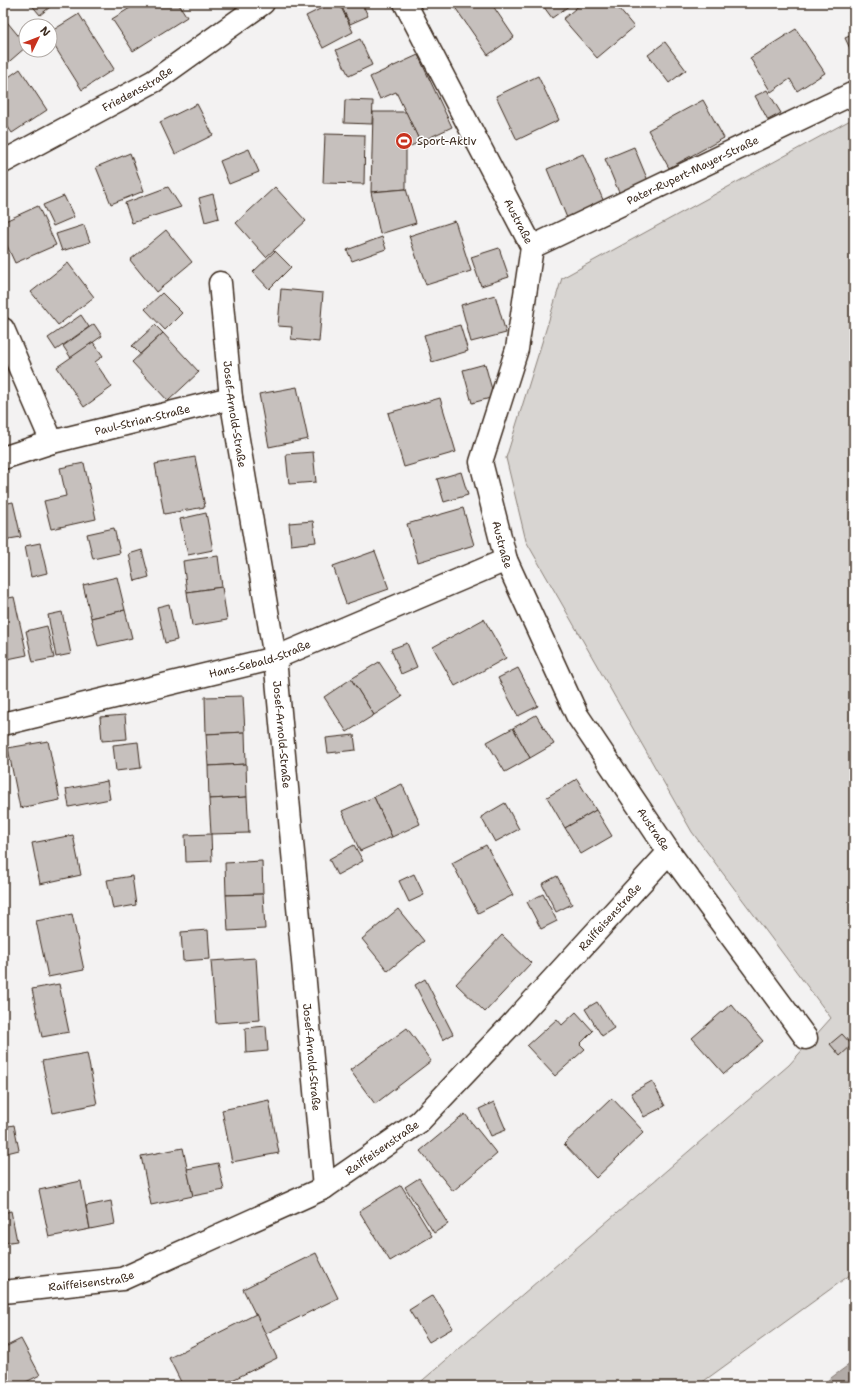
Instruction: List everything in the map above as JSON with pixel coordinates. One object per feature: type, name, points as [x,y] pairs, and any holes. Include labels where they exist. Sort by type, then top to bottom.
[{"type":"street","name":"Friedensstraße","points":[[3,162],[154,81],[263,3]]},
{"type":"street","name":"Austraße","points":[[404,3],[532,247],[517,349],[481,462],[506,560],[577,715],[669,852],[806,1038]]},
{"type":"street","name":"Pater-Rupert-Mayer-Straße","points":[[532,247],[854,93]]},
{"type":"street","name":"Josef-Arnold-Straße","points":[[220,283],[232,398],[275,658],[324,1188]]},
{"type":"street","points":[[3,329],[52,442]]},
{"type":"street","name":"Paul-Strian-Straße","points":[[3,458],[52,442],[232,398]]},
{"type":"street","name":"Hans-Sebald-Straße","points":[[3,724],[275,658],[506,560]]},
{"type":"street","name":"Raiffeisenstraße","points":[[3,1292],[122,1279],[324,1188],[418,1122],[510,1026],[669,852]]},
{"type":"shaded area","points":[[854,118],[854,1272],[697,1386],[416,1386],[789,1065],[831,1018],[692,832],[526,541],[506,458],[562,278]]},
{"type":"shaded area","points":[[854,1360],[854,1386],[820,1386],[850,1364]]},
{"type":"building","points":[[30,3],[55,3],[40,15]]},
{"type":"building","points":[[138,3],[178,3],[187,17],[133,51],[112,19]]},
{"type":"building","points":[[332,3],[339,3],[353,32],[323,48],[306,16]]},
{"type":"building","points":[[340,3],[362,3],[368,16],[350,24]]},
{"type":"building","points":[[452,3],[491,3],[514,37],[488,55]]},
{"type":"building","points":[[541,3],[573,3],[552,18]]},
{"type":"building","points":[[582,3],[614,3],[634,27],[597,58],[563,19]]},
{"type":"building","points":[[79,14],[114,69],[82,90],[58,52],[58,27]]},
{"type":"building","points":[[3,17],[18,35],[18,54],[3,67]]},
{"type":"building","points":[[796,29],[825,73],[797,91],[790,79],[771,92],[750,58]]},
{"type":"building","points":[[854,34],[854,57],[845,38]]},
{"type":"building","points":[[360,39],[372,65],[349,76],[336,50]]},
{"type":"building","points":[[665,42],[686,70],[669,83],[648,55]]},
{"type":"building","points":[[418,55],[452,127],[420,142],[396,92],[380,99],[370,77]]},
{"type":"building","points":[[20,69],[47,110],[12,133],[3,120],[3,81]]},
{"type":"building","points":[[538,76],[559,120],[517,140],[496,96]]},
{"type":"building","points":[[767,90],[781,113],[768,120],[755,96]]},
{"type":"building","points":[[345,100],[373,101],[372,124],[344,123]]},
{"type":"building","points":[[703,100],[724,138],[669,168],[648,130]]},
{"type":"building","points":[[197,104],[213,135],[175,154],[160,122]]},
{"type":"building","points":[[373,112],[406,112],[420,142],[406,148],[406,189],[371,192]]},
{"type":"building","points":[[325,134],[365,135],[364,184],[323,183]]},
{"type":"building","points":[[634,147],[649,183],[620,195],[605,159]]},
{"type":"building","points":[[249,149],[259,172],[229,184],[220,161]]},
{"type":"building","points":[[130,153],[144,191],[111,204],[96,167]]},
{"type":"building","points":[[583,154],[604,202],[567,218],[547,169]]},
{"type":"building","points":[[168,187],[181,207],[132,223],[125,203]]},
{"type":"building","points":[[275,187],[306,221],[266,257],[236,223]]},
{"type":"building","points":[[406,189],[416,223],[380,234],[371,192]]},
{"type":"building","points":[[213,194],[219,218],[205,222],[199,198]]},
{"type":"building","points":[[64,196],[74,217],[53,226],[43,205]]},
{"type":"building","points":[[38,206],[56,245],[15,263],[3,237],[3,222]]},
{"type":"building","points":[[455,221],[471,271],[426,285],[409,236]]},
{"type":"building","points":[[84,225],[90,242],[62,251],[56,234]]},
{"type":"building","points":[[166,230],[192,262],[156,292],[130,260]]},
{"type":"building","points":[[382,237],[386,249],[352,261],[347,250]]},
{"type":"building","points":[[499,248],[509,277],[481,286],[471,257]]},
{"type":"building","points":[[275,251],[291,267],[269,289],[253,272]]},
{"type":"building","points":[[68,263],[94,297],[58,325],[31,292]]},
{"type":"building","points":[[281,289],[323,293],[319,342],[291,339],[292,327],[278,326]]},
{"type":"building","points":[[162,293],[182,313],[165,330],[145,309]]},
{"type":"building","points":[[495,295],[506,333],[471,342],[461,305]]},
{"type":"building","points":[[81,315],[89,327],[56,350],[48,338]]},
{"type":"building","points":[[94,324],[102,336],[71,358],[63,346]]},
{"type":"building","points":[[155,325],[163,333],[140,354],[132,346]]},
{"type":"building","points":[[460,325],[468,351],[432,362],[424,335]]},
{"type":"building","points":[[163,333],[199,372],[168,401],[132,362]]},
{"type":"building","points":[[93,342],[103,356],[95,362],[112,387],[84,407],[57,367]]},
{"type":"building","points":[[485,364],[494,397],[472,403],[463,370]]},
{"type":"building","points":[[297,387],[308,439],[269,447],[259,394]]},
{"type":"building","points":[[440,398],[456,452],[404,467],[388,413]]},
{"type":"building","points":[[313,452],[316,482],[289,484],[286,454]]},
{"type":"building","points":[[195,457],[205,507],[164,514],[155,464]]},
{"type":"building","points":[[84,463],[96,519],[51,529],[44,501],[66,496],[60,468]]},
{"type":"building","points":[[461,472],[468,495],[444,502],[437,479]]},
{"type":"building","points":[[13,502],[21,537],[3,540],[3,504]]},
{"type":"building","points":[[463,508],[474,545],[418,562],[407,524]]},
{"type":"building","points":[[206,513],[213,550],[188,555],[180,519]]},
{"type":"building","points":[[313,521],[316,542],[291,545],[289,523]]},
{"type":"building","points":[[114,528],[120,553],[93,559],[87,534]]},
{"type":"building","points":[[40,543],[47,573],[31,577],[25,546]]},
{"type":"building","points":[[142,550],[149,577],[135,581],[129,554]]},
{"type":"building","points":[[375,551],[389,589],[346,604],[333,566]]},
{"type":"building","points":[[218,556],[222,587],[187,592],[183,561]]},
{"type":"building","points":[[117,577],[125,610],[91,618],[83,585]]},
{"type":"building","points":[[222,587],[227,620],[192,626],[187,592]]},
{"type":"building","points":[[14,597],[27,655],[3,660],[3,599]]},
{"type":"building","points":[[169,604],[177,640],[165,643],[157,607]]},
{"type":"building","points":[[125,610],[132,638],[98,646],[91,618]]},
{"type":"building","points":[[62,612],[71,654],[56,657],[48,615]]},
{"type":"building","points":[[484,619],[506,658],[455,686],[433,647]]},
{"type":"building","points":[[47,626],[54,658],[33,662],[26,631]]},
{"type":"building","points":[[407,643],[417,667],[401,674],[391,649]]},
{"type":"building","points":[[379,662],[402,697],[374,715],[351,679]]},
{"type":"building","points":[[518,668],[538,706],[518,716],[498,678]]},
{"type":"building","points":[[351,679],[374,715],[347,732],[324,697]]},
{"type":"building","points":[[243,696],[245,732],[206,734],[205,697]]},
{"type":"building","points":[[125,715],[127,739],[102,741],[100,717]]},
{"type":"building","points":[[536,715],[554,744],[530,758],[513,728]]},
{"type":"building","points":[[513,728],[530,758],[505,772],[487,742]]},
{"type":"building","points":[[245,732],[246,764],[208,766],[206,734]]},
{"type":"building","points":[[354,735],[356,750],[328,753],[326,738]]},
{"type":"building","points":[[48,741],[60,800],[20,808],[8,748]]},
{"type":"building","points":[[138,742],[141,768],[116,771],[113,745]]},
{"type":"building","points":[[246,764],[247,797],[209,799],[208,766]]},
{"type":"building","points":[[577,779],[596,810],[565,828],[547,797]]},
{"type":"building","points":[[107,781],[110,799],[69,807],[66,789]]},
{"type":"building","points":[[402,784],[420,824],[392,837],[374,797]]},
{"type":"building","points":[[247,797],[249,833],[211,834],[209,799]]},
{"type":"building","points":[[374,797],[392,837],[360,851],[342,811]]},
{"type":"building","points":[[505,803],[519,829],[495,842],[481,817]]},
{"type":"building","points":[[596,810],[612,836],[581,854],[565,828]]},
{"type":"building","points":[[211,834],[212,861],[186,862],[185,835]]},
{"type":"building","points":[[73,835],[81,875],[40,884],[32,843]]},
{"type":"building","points":[[354,845],[363,861],[337,875],[329,859]]},
{"type":"building","points":[[486,845],[513,895],[478,913],[452,863]]},
{"type":"building","points":[[262,861],[263,894],[226,895],[225,863]]},
{"type":"building","points":[[414,874],[424,895],[409,902],[399,881]]},
{"type":"building","points":[[132,876],[136,905],[113,909],[107,880]]},
{"type":"building","points":[[557,876],[572,904],[556,912],[542,884]]},
{"type":"building","points":[[263,894],[265,929],[228,931],[226,895]]},
{"type":"building","points":[[543,894],[557,921],[541,929],[527,902]]},
{"type":"building","points":[[398,909],[424,941],[388,971],[362,939]]},
{"type":"building","points":[[72,914],[84,970],[48,977],[36,921]]},
{"type":"building","points":[[208,930],[210,959],[183,961],[181,932]]},
{"type":"building","points":[[502,935],[531,963],[485,1012],[456,984]]},
{"type":"building","points":[[256,958],[260,1020],[216,1023],[211,961]]},
{"type":"building","points":[[425,979],[453,1034],[443,1040],[415,985]]},
{"type":"building","points":[[59,984],[69,1032],[42,1037],[32,989]]},
{"type":"building","points":[[597,1002],[614,1028],[602,1036],[585,1009]]},
{"type":"building","points":[[731,1004],[763,1041],[724,1074],[692,1038]]},
{"type":"building","points":[[576,1012],[593,1031],[580,1044],[585,1049],[555,1076],[527,1046],[557,1019],[562,1025]]},
{"type":"building","points":[[266,1026],[268,1051],[246,1053],[245,1028]]},
{"type":"building","points":[[407,1028],[431,1061],[375,1104],[350,1070]]},
{"type":"building","points":[[842,1034],[852,1045],[840,1056],[830,1044]]},
{"type":"building","points":[[87,1053],[97,1104],[53,1113],[42,1061]]},
{"type":"building","points":[[652,1081],[665,1106],[644,1117],[631,1093]]},
{"type":"building","points":[[612,1098],[644,1132],[596,1178],[564,1144]]},
{"type":"building","points":[[269,1100],[279,1153],[232,1162],[222,1110]]},
{"type":"building","points":[[494,1102],[506,1130],[491,1136],[479,1109]]},
{"type":"building","points":[[465,1114],[497,1154],[453,1191],[420,1151]]},
{"type":"building","points":[[14,1125],[19,1150],[3,1154],[3,1127]]},
{"type":"building","points":[[183,1148],[193,1196],[151,1205],[141,1156]]},
{"type":"building","points":[[218,1163],[224,1190],[193,1196],[187,1169]]},
{"type":"building","points":[[419,1178],[448,1224],[434,1233],[405,1187]]},
{"type":"building","points":[[81,1181],[90,1229],[49,1237],[39,1190]]},
{"type":"building","points":[[401,1185],[432,1236],[390,1261],[359,1211]]},
{"type":"building","points":[[111,1201],[115,1224],[90,1229],[86,1206]]},
{"type":"building","points":[[11,1211],[17,1241],[3,1243],[3,1213]]},
{"type":"building","points":[[316,1253],[338,1298],[265,1334],[243,1289]]},
{"type":"building","points":[[433,1295],[453,1328],[429,1342],[409,1310]]},
{"type":"building","points":[[256,1314],[277,1358],[220,1386],[183,1386],[169,1358]]},
{"type":"building","points":[[21,1339],[40,1375],[20,1385],[21,1386],[3,1386],[3,1348]]},
{"type":"place","name":"Sport-Aktiv","points":[[404,141]]}]
